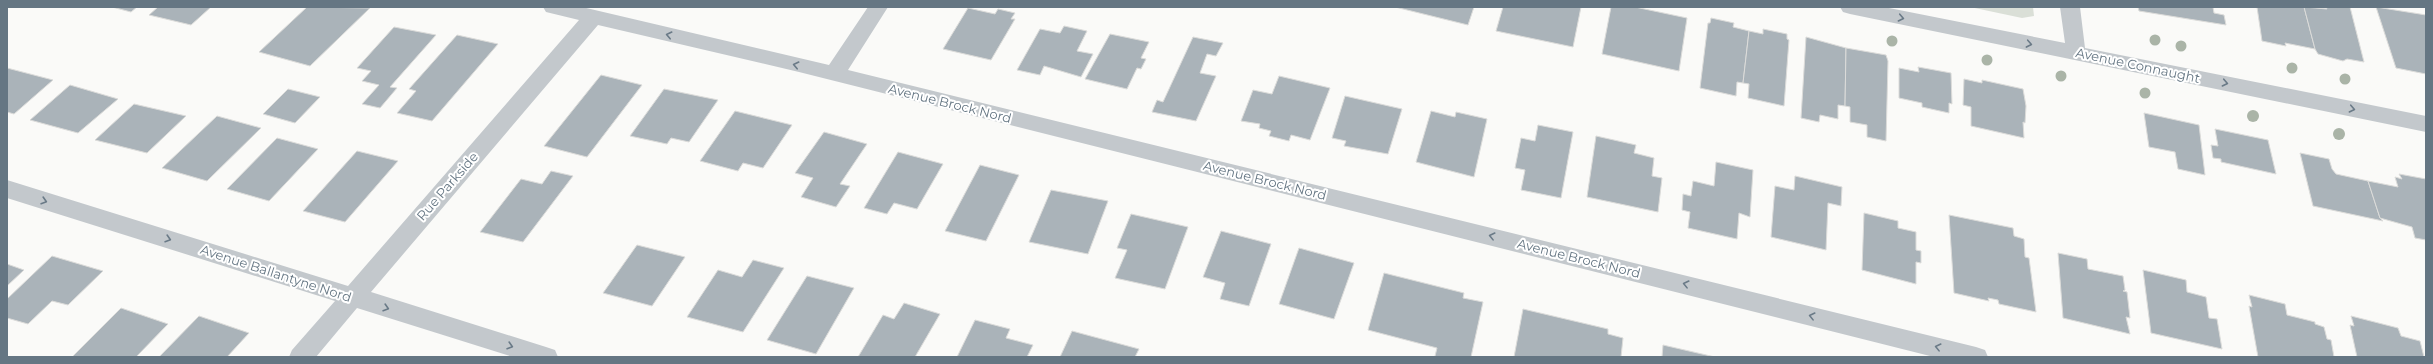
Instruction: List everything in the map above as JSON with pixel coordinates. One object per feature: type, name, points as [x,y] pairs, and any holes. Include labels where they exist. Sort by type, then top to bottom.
[{"type":"street","name":"Avenue Brock Nord","points":[[552,7],[834,74],[1976,357]]},
{"type":"street","points":[[834,74],[878,7]]},
{"type":"street","name":"Avenue Connaught","points":[[1850,7],[2426,124]]},
{"type":"street","points":[[2070,7],[2076,53]]},
{"type":"street","name":"Rue Parkside","points":[[301,357],[593,17]]},
{"type":"street","name":"Avenue Ballantyne Nord","points":[[7,189],[546,357]]},
{"type":"shaded area","points":[[1970,7],[2033,7],[2034,16],[2022,18]]},
{"type":"building","points":[[112,7],[137,7],[131,12]]},
{"type":"building","points":[[158,7],[211,7],[191,25],[149,15]]},
{"type":"building","points":[[307,7],[370,8],[310,66],[259,52]]},
{"type":"building","points":[[1395,7],[1474,7],[1468,25]]},
{"type":"building","points":[[1503,7],[1581,7],[1573,47],[1496,31]]},
{"type":"building","points":[[1611,7],[1635,7],[1687,18],[1679,71],[1602,54]]},
{"type":"building","points":[[2138,7],[2213,7],[2214,13],[2224,15],[2226,25],[2139,11]]},
{"type":"building","points":[[2257,7],[2304,7],[2315,49],[2285,43],[2286,46],[2262,41]]},
{"type":"building","points":[[2304,7],[2327,9],[2326,7],[2350,7],[2364,62],[2347,59],[2343,61],[2318,54],[2315,49]]},
{"type":"building","points":[[2376,7],[2426,15],[2426,74],[2396,68]]},
{"type":"building","points":[[968,8],[995,14],[998,9],[1015,13],[1011,19],[1015,19],[991,60],[943,49]]},
{"type":"building","points":[[1711,18],[1734,23],[1733,27],[1749,31],[1743,83],[1737,82],[1736,96],[1700,88],[1708,23],[1710,23]]},
{"type":"building","points":[[1064,26],[1087,31],[1077,51],[1093,54],[1081,77],[1044,66],[1040,75],[1017,70],[1040,29],[1060,33]]},
{"type":"building","points":[[394,27],[436,35],[390,87],[397,88],[380,108],[362,104],[379,85],[362,81],[371,71],[357,68]]},
{"type":"building","points":[[1763,29],[1787,34],[1787,39],[1789,40],[1784,106],[1748,98],[1749,84],[1743,83],[1749,31],[1763,34]]},
{"type":"building","points":[[1110,34],[1149,42],[1141,58],[1146,59],[1141,69],[1137,68],[1127,89],[1085,79]]},
{"type":"building","points":[[457,35],[498,44],[432,121],[397,113],[416,91],[409,89]]},
{"type":"building","points":[[1193,37],[1223,43],[1216,56],[1207,54],[1200,73],[1216,76],[1196,121],[1152,112],[1157,100],[1163,102]]},
{"type":"building","points":[[1806,37],[1846,48],[1845,106],[1838,105],[1838,119],[1820,115],[1819,122],[1801,118]]},
{"type":"building","points":[[1846,48],[1886,55],[1888,61],[1886,141],[1867,137],[1867,125],[1850,122],[1850,107],[1845,106]]},
{"type":"building","points":[[1918,67],[1951,73],[1952,104],[1949,103],[1949,113],[1922,107],[1922,103],[1899,98],[1899,68],[1919,72]]},
{"type":"building","points":[[7,68],[53,80],[14,114],[7,112]]},
{"type":"building","points":[[601,75],[642,85],[587,157],[544,146]]},
{"type":"building","points":[[1279,76],[1330,88],[1310,140],[1291,135],[1289,141],[1269,136],[1271,131],[1259,128],[1260,124],[1241,121],[1253,90],[1272,94]]},
{"type":"building","points":[[1964,79],[1982,83],[1982,80],[2023,89],[2026,106],[2025,123],[2023,122],[2024,138],[1971,126],[1971,107],[1963,105]]},
{"type":"building","points":[[70,85],[118,99],[78,133],[30,120]]},
{"type":"building","points":[[288,89],[320,97],[295,123],[263,114]]},
{"type":"building","points":[[664,89],[718,100],[689,142],[671,138],[667,144],[630,136]]},
{"type":"building","points":[[1345,96],[1402,109],[1388,154],[1344,146],[1346,141],[1332,138]]},
{"type":"building","points":[[134,104],[186,116],[147,153],[95,140]]},
{"type":"building","points":[[735,111],[792,125],[763,168],[743,163],[738,171],[700,161]]},
{"type":"building","points":[[1431,111],[1455,117],[1456,112],[1487,119],[1474,177],[1416,162]]},
{"type":"building","points":[[2144,113],[2199,125],[2205,175],[2178,169],[2175,152],[2149,147]]},
{"type":"building","points":[[217,116],[261,128],[207,181],[162,168]]},
{"type":"building","points":[[1538,125],[1573,132],[1561,198],[1521,190],[1525,170],[1515,168],[1521,138],[1535,141]]},
{"type":"building","points":[[2215,129],[2268,140],[2276,174],[2221,162],[2221,159],[2213,158],[2211,145],[2218,146]]},
{"type":"building","points":[[824,132],[867,144],[840,184],[850,186],[836,207],[801,197],[813,178],[795,173]]},
{"type":"building","points":[[1596,136],[1636,145],[1634,153],[1654,158],[1652,176],[1662,178],[1658,212],[1587,197]]},
{"type":"building","points":[[277,138],[318,149],[269,201],[227,189]]},
{"type":"building","points":[[357,151],[398,161],[345,222],[303,211]]},
{"type":"building","points":[[898,152],[943,164],[917,209],[894,203],[887,214],[864,208]]},
{"type":"building","points":[[2300,153],[2329,159],[2332,169],[2336,174],[2368,181],[2380,218],[2383,221],[2313,206]]},
{"type":"building","points":[[1716,162],[1753,170],[1750,217],[1739,213],[1737,239],[1688,228],[1690,212],[1682,210],[1683,194],[1691,196],[1693,181],[1714,186]]},
{"type":"building","points":[[980,165],[1019,175],[986,241],[945,231]]},
{"type":"building","points":[[551,171],[573,176],[523,242],[480,232],[521,179],[542,184]]},
{"type":"building","points":[[2399,174],[2426,179],[2426,240],[2415,238],[2412,227],[2380,218],[2368,181],[2398,187],[2395,177],[2402,179]]},
{"type":"building","points":[[1795,176],[1842,187],[1841,206],[1828,203],[1826,250],[1771,237],[1775,186],[1794,190]]},
{"type":"building","points":[[1051,190],[1108,201],[1088,254],[1029,242]]},
{"type":"building","points":[[1864,213],[1898,221],[1898,228],[1916,232],[1916,250],[1921,251],[1921,263],[1916,262],[1916,284],[1862,270]]},
{"type":"building","points":[[1131,214],[1188,227],[1165,289],[1115,278],[1127,250],[1117,248]]},
{"type":"building","points":[[1949,215],[2013,228],[2014,236],[2024,239],[2025,257],[2029,258],[2036,312],[1999,304],[1998,300],[1988,298],[1989,301],[1954,293]]},
{"type":"building","points":[[1221,231],[1271,244],[1249,306],[1220,299],[1225,283],[1203,277]]},
{"type":"building","points":[[637,245],[685,257],[652,306],[603,293]]},
{"type":"building","points":[[1299,248],[1354,263],[1334,319],[1279,304]]},
{"type":"building","points":[[2058,253],[2087,259],[2088,269],[2123,276],[2125,290],[2123,291],[2127,292],[2130,318],[2126,317],[2130,334],[2063,318]]},
{"type":"building","points":[[52,256],[103,271],[68,305],[52,301],[28,324],[7,318],[7,299]]},
{"type":"building","points":[[753,260],[784,268],[743,332],[687,317],[718,270],[742,277]]},
{"type":"building","points":[[7,264],[24,270],[7,286]]},
{"type":"building","points":[[2143,270],[2186,280],[2187,292],[2206,297],[2209,318],[2217,319],[2222,349],[2151,333]]},
{"type":"building","points":[[1384,273],[1464,293],[1463,298],[1483,302],[1471,357],[1437,357],[1435,356],[1437,348],[1368,330]]},
{"type":"building","points":[[807,276],[854,288],[816,354],[767,340]]},
{"type":"building","points":[[2249,295],[2285,304],[2287,315],[2315,322],[2315,324],[2324,327],[2327,339],[2331,340],[2334,357],[2258,357],[2249,306],[2252,307]]},
{"type":"building","points":[[904,303],[940,314],[915,357],[858,357],[883,315],[894,319]]},
{"type":"building","points":[[121,308],[168,324],[136,357],[72,357]]},
{"type":"building","points":[[1523,309],[1608,329],[1608,334],[1623,338],[1621,357],[1514,357]]},
{"type":"building","points":[[199,316],[249,333],[227,357],[159,357]]},
{"type":"building","points":[[2351,316],[2398,328],[2401,336],[2420,341],[2424,357],[2357,357],[2350,325],[2354,326]]},
{"type":"building","points":[[975,320],[1010,329],[1006,338],[1033,345],[1027,357],[957,357]]},
{"type":"building","points":[[1072,331],[1139,349],[1135,357],[1060,357]]},
{"type":"building","points":[[1663,345],[1715,357],[1662,357]]}]
